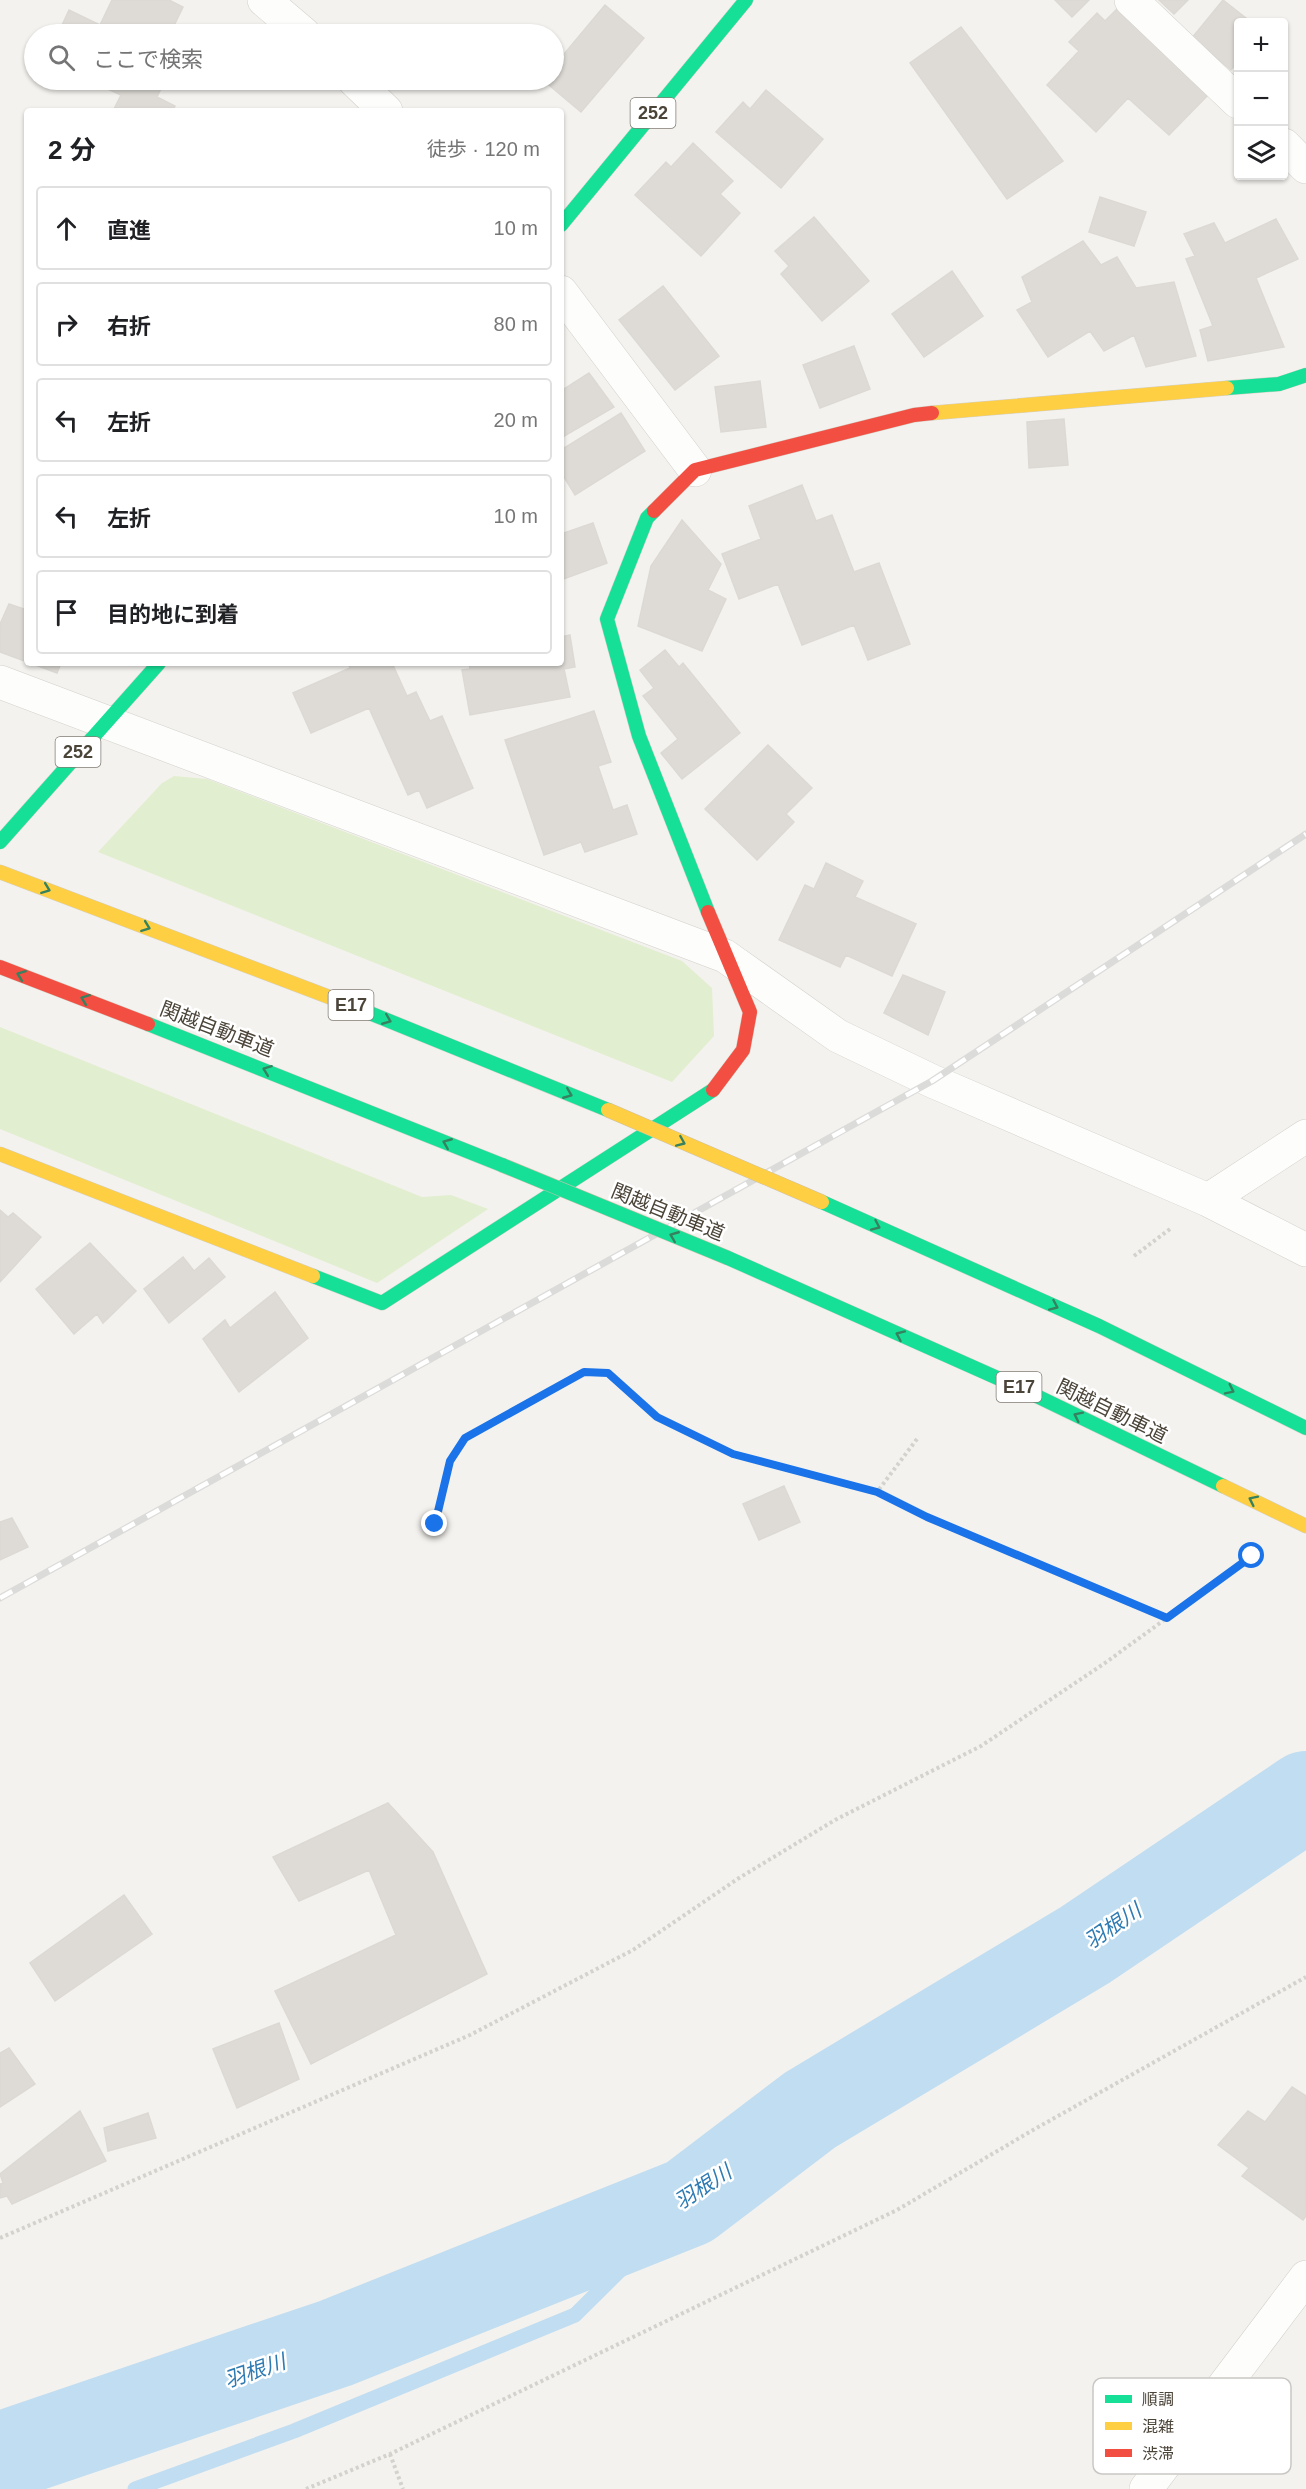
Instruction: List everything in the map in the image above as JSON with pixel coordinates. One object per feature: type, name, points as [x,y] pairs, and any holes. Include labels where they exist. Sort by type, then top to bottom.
[{"type":"main road","name":"252","points":[[564,221],[746,0]]},
{"type":"main road","points":[[0,1154],[382,1303],[711,1093],[743,1050],[750,1012],[725,956],[639,736],[607,619],[647,518],[695,470],[914,416],[1279,384],[1306,375]]},
{"type":"main road","name":"252","points":[[0,842],[156,666]]},
{"type":"main road","name":"E17","points":[[0,872],[352,1006],[608,1110],[822,1202],[1099,1326],[1306,1428]]},
{"type":"main road","name":"関越自動車道","points":[[0,967],[273,1072],[728,1258],[1020,1388],[1306,1526]]},
{"type":"street","points":[[264,0],[292,24]]},
{"type":"street","points":[[1131,0],[1234,97]]},
{"type":"street","points":[[364,90],[383,108]]},
{"type":"street","points":[[1288,149],[1306,166]]},
{"type":"street","points":[[564,296],[695,470]]},
{"type":"street","points":[[0,682],[725,956],[838,1036],[932,1081],[1208,1200],[1306,1250]]},
{"type":"street","points":[[1208,1200],[1306,1136]]},
{"type":"street","points":[[1230,2378],[1306,2277]]},
{"type":"street","points":[[1146,2489],[1157,2474]]},
{"type":"path","points":[[435,1524],[450,1461],[465,1438],[584,1372],[608,1373],[657,1417],[733,1454],[877,1492],[927,1517],[1167,1618]]},
{"type":"path","points":[[877,1492],[917,1439]]},
{"type":"path","points":[[0,2238],[470,2035],[633,1950],[739,1878],[835,1820],[981,1746],[1105,1663],[1252,1556]]},
{"type":"path","points":[[306,2489],[390,2454],[897,2210],[1033,2130],[1306,1977]]},
{"type":"path","points":[[390,2454],[403,2489]]},
{"type":"green space","points":[[174,776],[207,779],[682,961],[712,988],[714,1036],[672,1082],[98,852],[162,783]]},
{"type":"green space","points":[[0,1027],[422,1197],[451,1195],[488,1209],[377,1283],[0,1129]]},
{"type":"building","points":[[112,0],[169,0],[183,7],[175,24],[100,24]]},
{"type":"building","points":[[1055,0],[1089,0],[1072,17]]},
{"type":"building","points":[[1159,0],[1188,0],[1174,14]]},
{"type":"building","points":[[1223,0],[1246,18],[1234,18],[1234,66],[1231,70],[1192,38]]},
{"type":"building","points":[[605,5],[644,38],[581,112],[555,90],[564,90],[564,54]]},
{"type":"building","points":[[1119,7],[1210,93],[1169,135],[1128,98],[1096,132],[1047,85],[1079,51],[1069,42],[1097,13],[1105,21]]},
{"type":"building","points":[[69,10],[98,24],[63,24]]},
{"type":"building","points":[[961,27],[1063,161],[1007,199],[910,63]]},
{"type":"building","points":[[110,90],[160,90],[157,97],[175,106],[174,108],[114,108],[121,95]]},
{"type":"building","points":[[766,90],[823,139],[781,188],[716,132],[743,102],[750,109]]},
{"type":"building","points":[[693,143],[733,181],[720,194],[740,213],[701,256],[635,195],[666,162],[671,167]]},
{"type":"building","points":[[1100,197],[1146,212],[1134,246],[1089,232]]},
{"type":"building","points":[[814,217],[869,281],[822,321],[781,274],[789,266],[775,251]]},
{"type":"building","points":[[1276,219],[1298,259],[1256,278],[1284,347],[1208,361],[1200,330],[1213,326],[1186,259],[1195,256],[1184,234],[1214,223],[1225,243]]},
{"type":"building","points":[[1083,241],[1101,265],[1117,257],[1136,288],[1174,282],[1196,356],[1146,367],[1134,335],[1104,351],[1090,331],[1048,357],[1017,310],[1032,302],[1022,277]]},
{"type":"building","points":[[952,271],[983,316],[924,357],[892,314]]},
{"type":"building","points":[[663,286],[719,356],[675,390],[619,320]]},
{"type":"building","points":[[854,346],[870,389],[820,408],[803,365]]},
{"type":"building","points":[[589,373],[614,407],[564,436],[564,389]]},
{"type":"building","points":[[760,381],[766,427],[721,432],[715,387]]},
{"type":"building","points":[[621,413],[645,451],[575,495],[564,477],[564,448]]},
{"type":"building","points":[[1064,419],[1068,465],[1029,468],[1027,422]]},
{"type":"building","points":[[802,485],[816,521],[832,515],[854,572],[879,563],[910,644],[868,660],[854,625],[802,645],[778,584],[739,599],[722,554],[761,539],[749,506]]},
{"type":"building","points":[[682,520],[721,564],[708,590],[726,599],[702,651],[638,626],[651,566]]},
{"type":"building","points":[[593,523],[607,563],[564,579],[564,533]]},
{"type":"building","points":[[9,604],[24,609],[24,661],[0,652],[0,624]]},
{"type":"building","points":[[570,635],[575,667],[564,669],[570,697],[470,715],[462,670],[470,669],[470,666],[564,666],[564,636]]},
{"type":"building","points":[[665,650],[679,667],[683,663],[740,733],[682,779],[661,753],[678,739],[643,696],[654,688],[640,670]]},
{"type":"building","points":[[38,666],[60,666],[57,673]]},
{"type":"building","points":[[349,666],[393,666],[407,696],[416,692],[430,721],[442,716],[473,788],[427,808],[419,790],[408,795],[369,708],[311,733],[293,693],[350,668]]},
{"type":"building","points":[[594,711],[611,762],[598,766],[613,810],[627,805],[637,834],[585,852],[581,842],[544,855],[505,740]]},
{"type":"building","points":[[768,745],[812,788],[786,814],[794,822],[757,860],[705,809]]},
{"type":"building","points":[[826,863],[863,881],[855,897],[916,924],[892,976],[846,955],[840,967],[779,940],[805,885],[814,889]]},
{"type":"building","points":[[903,975],[945,992],[928,1035],[884,1013]]},
{"type":"building","points":[[0,1210],[8,1217],[13,1213],[41,1237],[0,1282]]},
{"type":"building","points":[[90,1243],[136,1291],[103,1323],[97,1314],[74,1334],[36,1289]]},
{"type":"building","points":[[183,1257],[194,1271],[209,1258],[225,1277],[169,1323],[144,1289]]},
{"type":"building","points":[[275,1292],[308,1338],[239,1392],[203,1339],[225,1320],[230,1328]]},
{"type":"building","points":[[784,1486],[800,1522],[759,1540],[743,1504]]},
{"type":"building","points":[[12,1518],[28,1547],[0,1560],[0,1522]]},
{"type":"building","points":[[388,1803],[433,1852],[487,1974],[311,2064],[275,1991],[396,1935],[369,1870],[299,1901],[273,1857]]},
{"type":"building","points":[[124,1895],[152,1934],[55,2001],[30,1963]]},
{"type":"building","points":[[279,2023],[299,2079],[237,2108],[213,2049]]},
{"type":"building","points":[[9,2048],[35,2084],[0,2107],[0,2053]]},
{"type":"building","points":[[1292,2087],[1306,2096],[1306,2216],[1303,2220],[1242,2176],[1249,2168],[1218,2145],[1248,2111],[1265,2122]]},
{"type":"building","points":[[80,2111],[106,2161],[12,2204],[7,2196],[0,2198],[0,2184],[3,2183],[0,2174]]},
{"type":"building","points":[[148,2113],[156,2138],[108,2151],[104,2128]]},
{"type":"waterway","name":"羽根川","points":[[0,2457],[336,2343],[689,2202],[810,2110],[1085,1945],[1306,1796]]},
{"type":"waterway","points":[[135,2489],[294,2431],[575,2315],[689,2202]]},
{"type":"railway","points":[[0,1598],[932,1081],[1306,834]]},
{"type":"traffic: fast","points":[[564,221],[746,0]]},
{"type":"traffic: fast","points":[[1227,388],[1279,384],[1306,375]]},
{"type":"traffic: fast","points":[[654,511],[647,518],[607,619],[639,736],[708,912]]},
{"type":"traffic: fast","points":[[0,842],[156,666]]},
{"type":"traffic: fast","points":[[345,1003],[608,1110]]},
{"type":"traffic: fast","points":[[148,1024],[502,1165]]},
{"type":"traffic: fast","points":[[313,1276],[382,1303],[713,1090]]},
{"type":"traffic: fast","points":[[502,1165],[728,1258]]},
{"type":"traffic: fast","points":[[822,1202],[1099,1326],[1306,1428]]},
{"type":"traffic: fast","points":[[728,1258],[1020,1388],[1223,1486]]},
{"type":"traffic: slow","points":[[932,413],[1227,388]]},
{"type":"traffic: slow","points":[[0,872],[345,1003]]},
{"type":"traffic: slow","points":[[608,1110],[822,1202]]},
{"type":"traffic: slow","points":[[0,1154],[313,1276]]},
{"type":"traffic: slow","points":[[1223,1486],[1306,1526]]},
{"type":"traffic: jam","points":[[654,511],[695,470],[914,415],[932,413]]},
{"type":"traffic: jam","points":[[708,912],[750,1012],[743,1050],[713,1090]]},
{"type":"traffic: jam","points":[[0,967],[148,1024]]},
{"type":"route","points":[[435,1524],[450,1461],[465,1438],[584,1372],[608,1373],[657,1417],[733,1454],[877,1492],[927,1517],[1167,1618],[1252,1556]]}]
